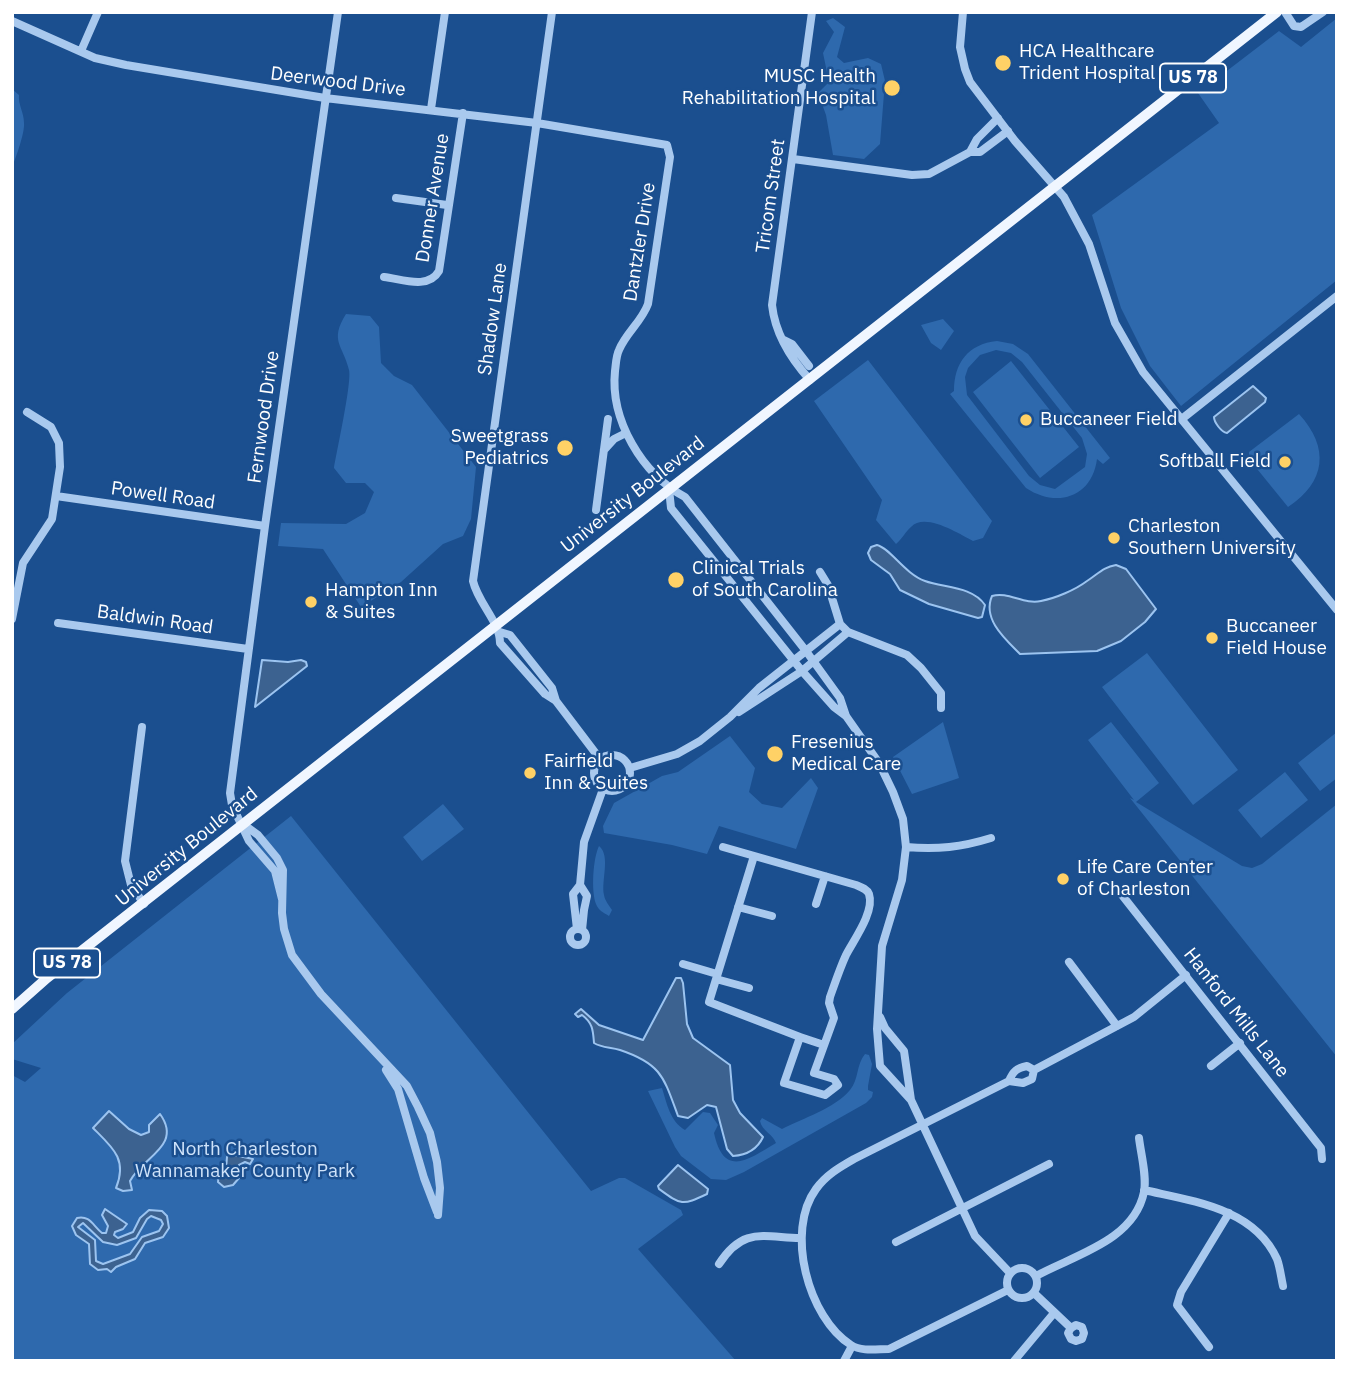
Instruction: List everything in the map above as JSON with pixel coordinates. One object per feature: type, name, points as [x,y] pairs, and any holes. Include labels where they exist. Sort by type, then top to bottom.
[{"type":"main road","name":"University Boulevard","points":[[12,1009],[47,978],[498,629],[669,489],[1277,12]]},
{"type":"street","points":[[81,51],[98,12]]},
{"type":"street","name":"Fernwood Drive","points":[[338,12],[230,793],[232,805],[243,824],[258,835],[283,870],[284,929],[292,955],[321,994],[379,1059]]},
{"type":"street","points":[[431,109],[445,12]]},
{"type":"street","name":"Shadow Lane","points":[[552,12],[473,573],[476,593],[498,629],[510,635],[552,688],[556,701],[600,759]]},
{"type":"street","name":"Tricom Street","points":[[810,380],[790,354],[774,320],[772,305],[812,12]]},
{"type":"street","points":[[963,12],[960,47],[971,82],[1055,187],[1077,220],[1089,244],[1115,323],[1143,372],[1337,610]]},
{"type":"street","points":[[1285,12],[1294,26],[1301,27],[1323,12]]},
{"type":"street","name":"Deerwood Drive","points":[[12,21],[95,58],[126,65],[325,98],[537,123],[667,145]]},
{"type":"street","name":"Donner Avenue","points":[[384,277],[427,282],[434,279],[440,265],[463,113]]},
{"type":"street","points":[[970,152],[976,139],[999,118]]},
{"type":"street","points":[[793,159],[912,175],[929,174],[970,152],[980,152],[1008,131]]},
{"type":"street","name":"Dantzler Drive","points":[[667,145],[670,157],[648,303],[617,356],[614,397],[626,433],[669,489]]},
{"type":"street","points":[[396,198],[447,205]]},
{"type":"street","points":[[1183,418],[1337,296]]},
{"type":"street","name":"Tricom Street","points":[[784,340],[792,344],[809,366]]},
{"type":"street","points":[[12,619],[23,563],[52,519],[60,467],[59,443],[51,427],[27,412]]},
{"type":"street","points":[[596,510],[608,419]]},
{"type":"street","points":[[603,451],[614,439],[626,433]]},
{"type":"street","points":[[669,489],[685,497],[813,660],[840,698],[846,716],[879,763],[893,792],[903,819],[906,847],[902,880],[882,946],[877,1050],[880,1066],[911,1100],[975,1237],[1010,1273]]},
{"type":"street","points":[[669,489],[671,508],[793,660],[834,707],[846,716]]},
{"type":"street","name":"Powell Road","points":[[57,496],[265,526]]},
{"type":"street","points":[[820,572],[828,585],[840,624],[848,632],[908,655],[941,693],[940,708]]},
{"type":"street","name":"Baldwin Road","points":[[58,623],[248,649]]},
{"type":"street","points":[[630,768],[677,754],[700,741],[730,717],[759,688],[840,624]]},
{"type":"street","points":[[730,717],[760,700],[802,670],[848,632]]},
{"type":"street","points":[[142,727],[125,861],[131,885],[144,904]]},
{"type":"street","points":[[610,755],[616,755],[626,761],[630,768],[630,778],[624,787],[614,792],[603,789],[593,775],[600,759],[610,755]]},
{"type":"street","points":[[580,885],[587,897],[580,930],[573,894],[580,885],[584,842],[603,789]]},
{"type":"street","points":[[906,847],[966,846],[991,838]]},
{"type":"street","points":[[723,847],[866,890],[870,901],[860,932],[845,957],[830,997],[829,1003],[834,1018],[808,1090]]},
{"type":"street","points":[[754,856],[709,1002],[824,1045]]},
{"type":"street","points":[[816,904],[825,876]]},
{"type":"street","name":"Hanford Mills Lane","points":[[1118,890],[1321,1147],[1322,1159]]},
{"type":"street","points":[[738,907],[772,916]]},
{"type":"street","points":[[1069,962],[1117,1026]]},
{"type":"street","points":[[683,964],[749,988]]},
{"type":"street","points":[[1008,1290],[889,1349],[867,1350],[852,1346],[820,1309],[808,1281],[802,1257],[800,1238],[806,1211],[815,1190],[830,1174],[923,1123],[1009,1081],[1023,1083],[1032,1079],[1034,1070],[1134,1017],[1186,975]]},
{"type":"street","points":[[879,1014],[885,1028],[904,1051],[911,1100]]},
{"type":"street","points":[[800,1037],[783,1083],[824,1095],[838,1085],[834,1079],[814,1073]]},
{"type":"street","points":[[1211,1066],[1240,1042]]},
{"type":"street","points":[[379,1059],[407,1086],[430,1133],[440,1188],[438,1215],[424,1178],[398,1088],[379,1059]]},
{"type":"street","points":[[1009,1081],[1018,1067],[1027,1066],[1034,1070]]},
{"type":"street","points":[[1036,1276],[1104,1242],[1123,1229],[1138,1211],[1144,1190],[1139,1138]]},
{"type":"street","points":[[896,1242],[1049,1164]]},
{"type":"street","points":[[1144,1190],[1211,1205],[1249,1225],[1265,1240],[1277,1260],[1283,1286]]},
{"type":"street","points":[[1209,1347],[1177,1305],[1181,1292],[1229,1213]]},
{"type":"street","points":[[719,1264],[738,1240],[760,1237],[800,1238]]},
{"type":"street","points":[[1020,1267],[1027,1268],[1036,1276],[1037,1287],[1034,1293],[1017,1298],[1008,1290],[1006,1284],[1010,1273],[1020,1267]]},
{"type":"street","points":[[1034,1293],[1071,1328]]},
{"type":"street","points":[[1014,1361],[1054,1314]]},
{"type":"street","points":[[844,1361],[852,1346]]},
{"type":"green space","points":[[833,18],[845,27],[837,57],[844,63],[868,58],[881,64],[885,81],[880,144],[864,159],[833,155],[826,115],[818,93],[829,82],[823,53],[834,32],[826,21]]},
{"type":"green space","points":[[1337,18],[1337,280],[1181,406],[1150,366],[1121,308],[1092,215],[1219,123],[1198,93],[1279,31],[1301,47]]},
{"type":"green space","points":[[12,89],[19,95],[24,127],[12,167]]},
{"type":"green space","points":[[346,314],[370,316],[379,327],[381,363],[394,376],[412,385],[476,467],[471,519],[463,536],[443,544],[401,582],[361,607],[323,549],[278,546],[281,523],[346,524],[365,513],[374,492],[365,483],[346,483],[334,468],[349,377],[338,337]]},
{"type":"green space","points":[[943,319],[954,331],[941,350],[931,343],[921,325]]},
{"type":"green space","points":[[997,341],[1013,344],[1028,354],[1110,458],[1103,464],[1097,459],[1094,472],[1080,491],[1060,498],[1037,494],[1026,488],[950,394],[954,391],[957,372],[965,357],[978,346]],"holes":[[[996,350],[1011,353],[1022,362],[1082,438],[1087,454],[1085,467],[1055,489],[1040,485],[1029,476],[967,395],[965,377],[968,368],[980,355]]]},
{"type":"green space","points":[[868,360],[992,521],[983,538],[973,541],[942,526],[925,522],[911,527],[896,544],[876,520],[882,500],[814,401]]},
{"type":"green space","name":"Buccaneer Field","points":[[1011,361],[1079,447],[1040,478],[973,392]]},
{"type":"green space","name":"Softball Field","points":[[1299,414],[1316,439],[1319,464],[1310,487],[1288,507],[1249,459],[1249,452]]},
{"type":"green space","points":[[1147,653],[1238,770],[1193,805],[1102,687]]},
{"type":"green space","points":[[943,722],[959,778],[912,794],[893,757]]},
{"type":"green space","points":[[1111,722],[1159,783],[1136,802],[1242,866],[1252,868],[1262,864],[1337,804],[1337,1057],[1130,798],[1134,800],[1088,740]]},
{"type":"green space","points":[[1337,732],[1337,778],[1320,791],[1298,763]]},
{"type":"green space","points":[[730,736],[755,768],[749,792],[762,804],[782,808],[811,778],[818,788],[796,849],[719,826],[707,854],[604,833],[603,826],[614,803],[662,776],[678,772]]},
{"type":"green space","points":[[1285,772],[1308,800],[1261,838],[1238,810]]},
{"type":"green space","points":[[443,804],[464,829],[422,861],[403,837]]},
{"type":"green space","name":"North Charleston Wannamaker County Park","points":[[291,816],[591,1191],[619,1178],[625,1178],[681,1210],[683,1215],[638,1249],[736,1361],[12,1361],[12,1075],[25,1082],[41,1068],[12,1059],[12,1044],[67,993]]},
{"type":"green space","points":[[599,846],[604,856],[605,899],[612,910],[609,916],[598,908],[594,898],[594,866]]},
{"type":"green space","points":[[865,1054],[869,1055],[872,1064],[868,1090],[873,1092],[866,1103],[726,1180],[711,1179],[681,1156],[648,1091],[662,1088],[672,1117],[685,1130],[703,1112],[710,1113],[718,1125],[714,1133],[718,1147],[731,1161],[739,1161],[776,1143],[761,1124],[762,1118],[782,1129],[827,1108],[843,1097],[853,1086]]},
{"type":"shaded area","points":[[1253,386],[1266,398],[1265,402],[1227,433],[1222,431],[1214,417]]},
{"type":"shaded area","points":[[877,545],[918,578],[973,594],[985,605],[982,617],[929,604],[900,590],[890,574],[871,560],[868,553],[871,547]]},
{"type":"shaded area","points":[[1116,565],[1126,569],[1156,609],[1145,622],[1121,641],[1097,651],[1020,654],[993,621],[990,613],[992,596],[1004,595],[1035,602],[1047,600]]},
{"type":"shaded area","points":[[262,660],[301,660],[306,662],[307,666],[255,707]]},
{"type":"shaded area","points":[[676,978],[681,978],[683,983],[687,1024],[693,1038],[730,1065],[733,1100],[740,1113],[763,1137],[755,1148],[747,1153],[733,1156],[727,1149],[716,1107],[707,1105],[688,1118],[678,1116],[665,1082],[653,1067],[634,1055],[594,1043],[590,1024],[582,1015],[578,1017],[575,1014],[581,1009],[599,1025],[643,1040]]},
{"type":"shaded area","points":[[109,1111],[129,1129],[141,1135],[149,1132],[149,1125],[160,1114],[166,1125],[164,1143],[130,1181],[132,1190],[123,1191],[116,1188],[119,1161],[112,1148],[93,1128]]},
{"type":"shaded area","points":[[229,1154],[253,1159],[250,1164],[245,1162],[239,1165],[239,1178],[233,1185],[224,1187],[218,1180],[226,1169]]},
{"type":"shaded area","points":[[678,1165],[708,1189],[707,1194],[682,1202],[659,1189],[658,1186]]},
{"type":"shaded area","points":[[105,1209],[127,1224],[115,1232],[114,1235],[118,1238],[133,1232],[140,1218],[149,1210],[162,1211],[167,1216],[169,1228],[163,1237],[145,1243],[135,1259],[111,1272],[107,1269],[98,1270],[90,1264],[89,1244],[76,1235],[72,1226],[77,1218],[81,1217],[102,1233],[106,1233],[108,1226],[102,1215]],"holes":[[[151,1216],[161,1220],[163,1224],[159,1231],[142,1237],[130,1254],[103,1264],[96,1261],[95,1240],[78,1227],[83,1223],[103,1242],[117,1245],[136,1238]]]},
{"type":"place","name":"HCA Healthcare Trident Hospital","points":[[1003,63]]},
{"type":"place","name":"MUSC Health Rehabilitation Hospital","points":[[892,88]]},
{"type":"place","name":"Buccaneer Field","points":[[1026,420]]},
{"type":"place","name":"Sweetgrass Pediatrics","points":[[565,448]]},
{"type":"place","name":"Softball Field","points":[[1285,462]]},
{"type":"place","name":"Charleston Southern University","points":[[1114,538]]},
{"type":"place","name":"Clinical Trials of South Carolina","points":[[676,580]]},
{"type":"place","name":"Hampton Inn & Suites","points":[[311,602]]},
{"type":"place","name":"Buccaneer Field House","points":[[1212,638]]},
{"type":"place","name":"Fresenius Medical Care","points":[[775,754]]},
{"type":"place","name":"Fairfield Inn & Suites","points":[[530,773]]},
{"type":"place","name":"Life Care Center of Charleston","points":[[1063,879]]}]
